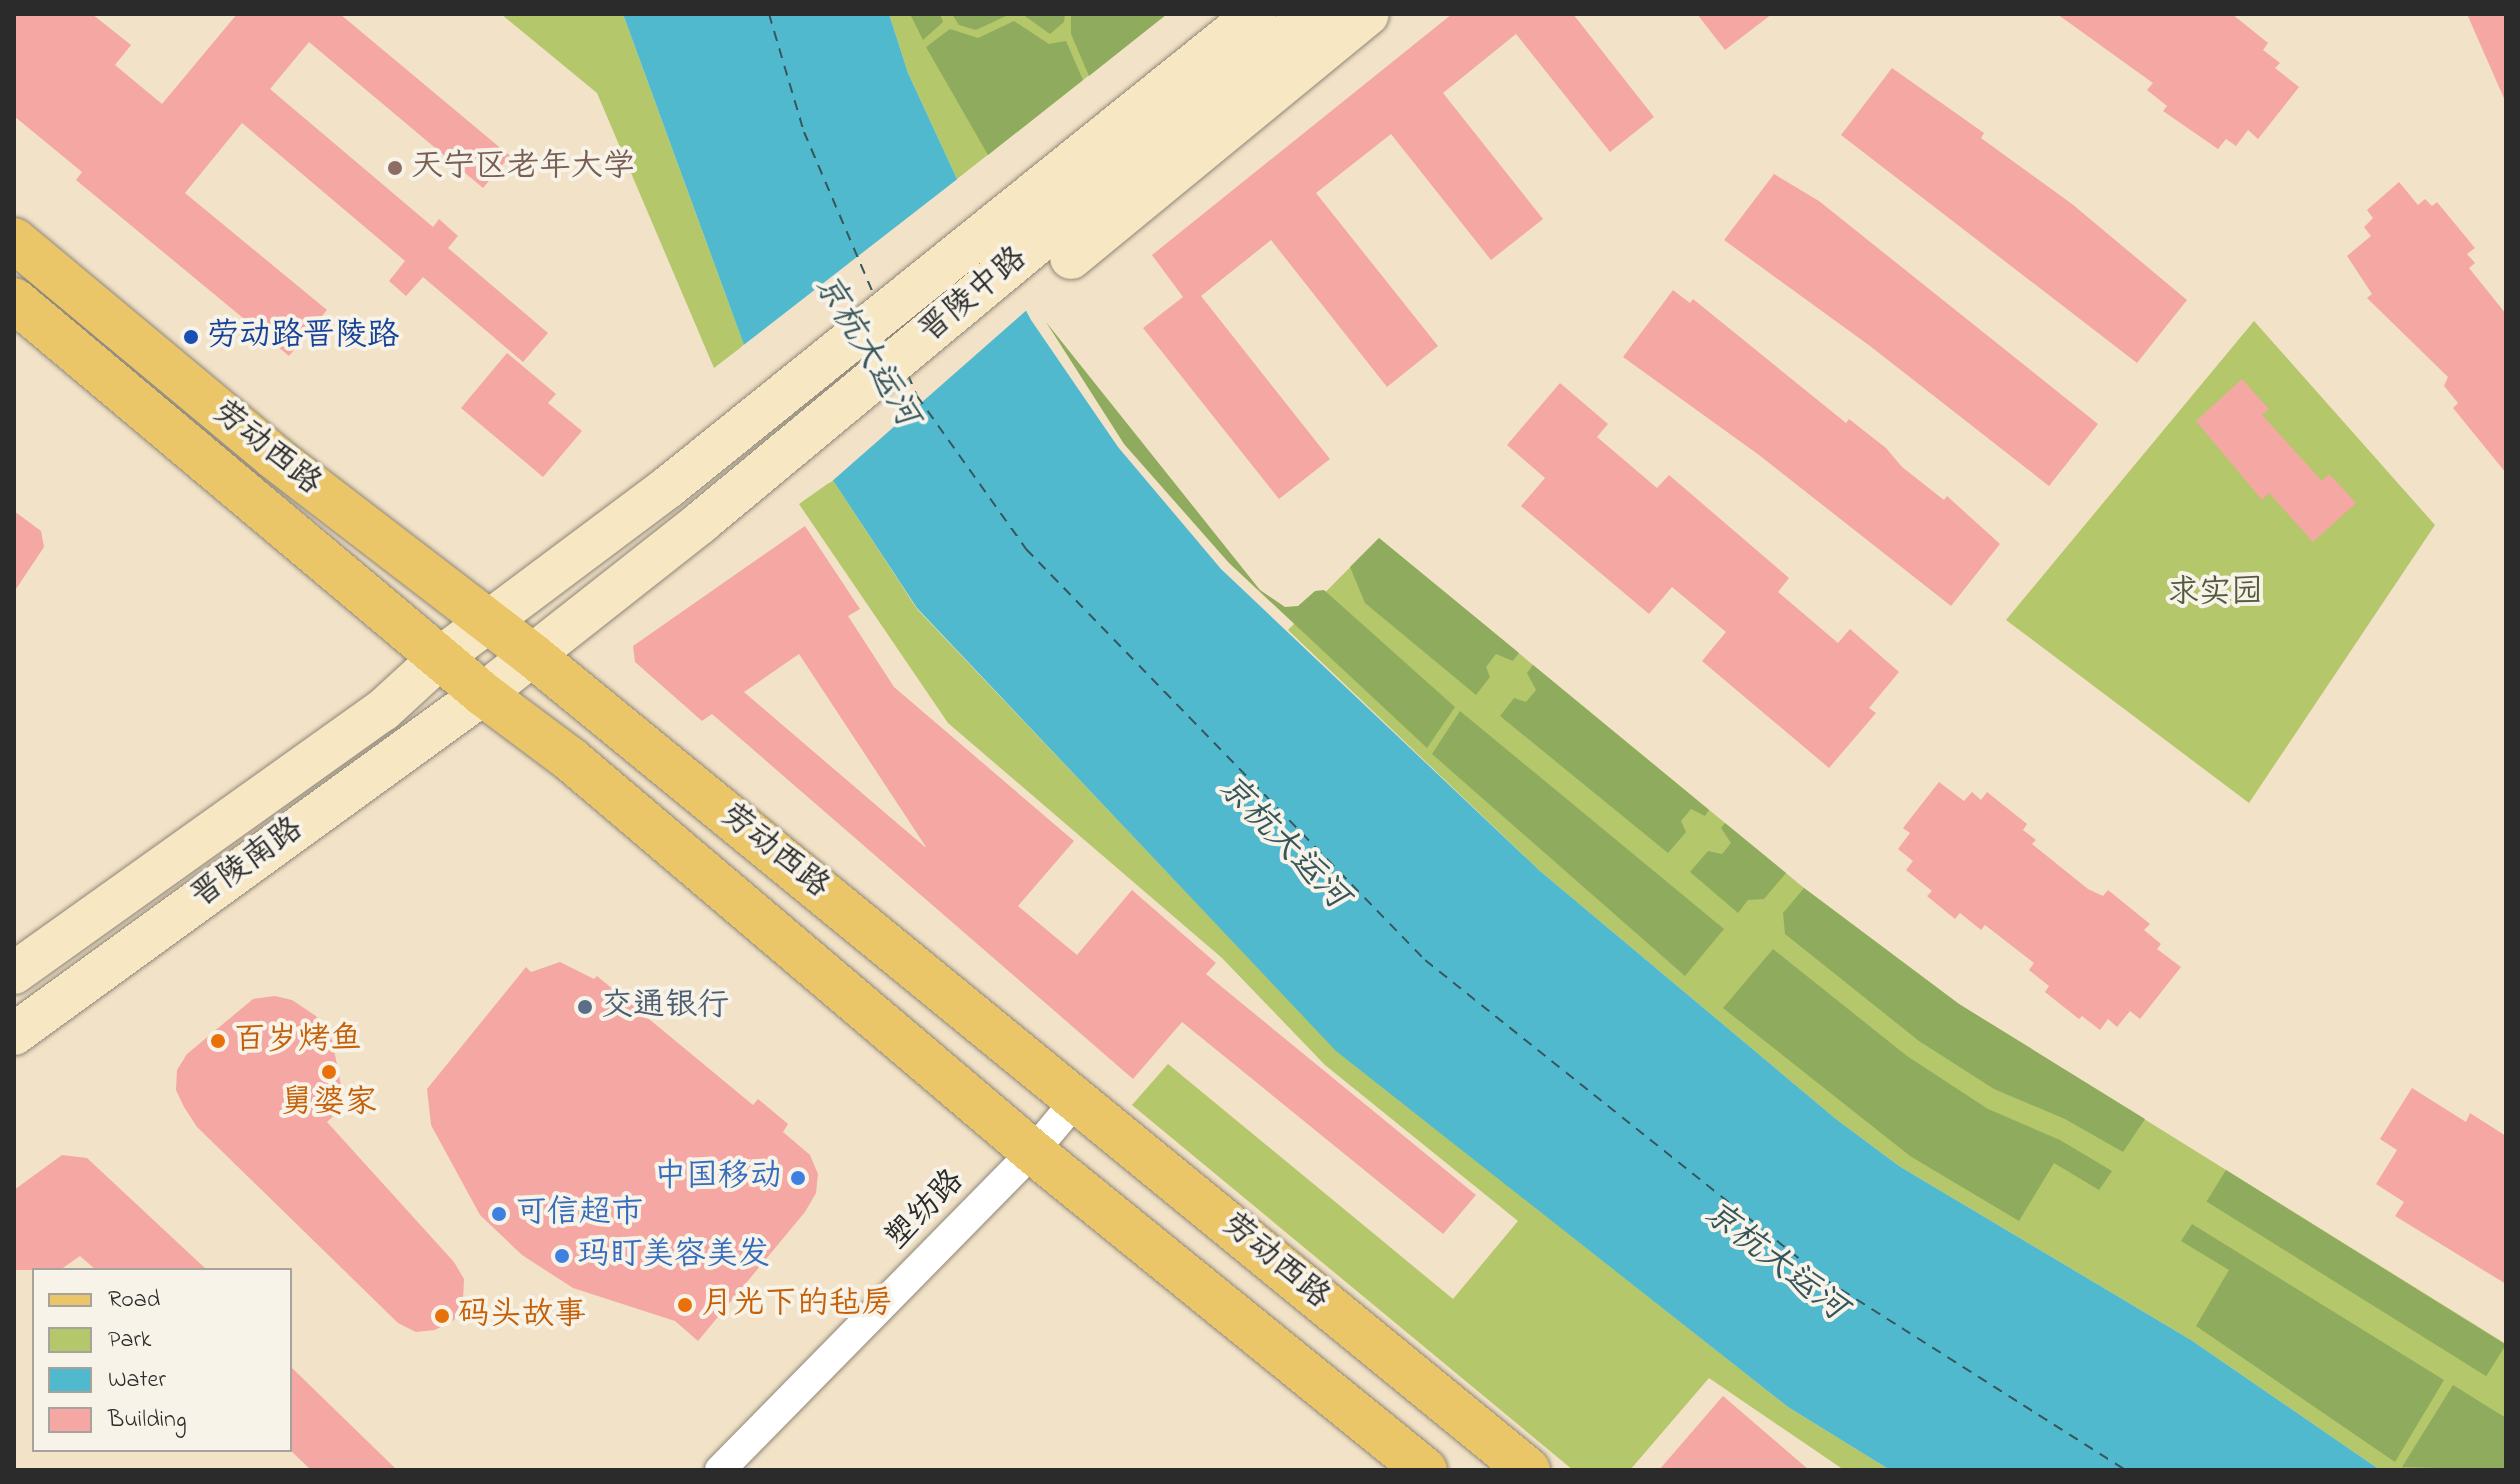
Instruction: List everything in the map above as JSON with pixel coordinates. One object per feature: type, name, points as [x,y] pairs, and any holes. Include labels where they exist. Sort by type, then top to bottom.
[{"type":"main road","name":"晋陵中路","points":[[441,657],[667,488],[1256,14]]},
{"type":"main road","name":"晋陵中路","points":[[483,694],[1060,246],[1313,14]]},
{"type":"main road","points":[[1060,246],[1368,14]]},
{"type":"main road","name":"劳动西路","points":[[14,240],[274,457],[532,655],[1528,1470]]},
{"type":"main road","name":"劳动西路","points":[[14,300],[483,694],[570,759],[1033,1152],[1425,1470]]},
{"type":"main road","name":"晋陵南路","points":[[14,973],[383,710],[441,657]]},
{"type":"main road","name":"晋陵南路","points":[[14,1034],[483,694]]},
{"type":"street","name":"塑纺路","points":[[720,1470],[1033,1152],[1077,1099]]},
{"type":"green space","points":[[501,14],[623,14],[744,345],[714,368],[597,93]]},
{"type":"green space","points":[[889,14],[1167,14],[957,179],[908,73]]},
{"type":"green space","points":[[910,14],[940,14],[943,22],[923,40]]},
{"type":"green space","points":[[952,14],[1008,15],[976,30],[959,25]]},
{"type":"green space","points":[[1022,14],[1065,14],[1064,22],[1050,34]]},
{"type":"green space","points":[[1071,14],[1167,14],[1089,76],[1071,34]]},
{"type":"green space","points":[[1014,21],[1049,44],[1066,41],[1083,80],[988,155],[926,47],[950,29],[978,38]]},
{"type":"green space","name":"求实园","points":[[2254,321],[2435,525],[2249,803],[2006,620]]},
{"type":"green space","points":[[1046,322],[1260,590],[1285,607],[1298,606],[1315,591],[1324,590],[1455,707],[1427,748],[1229,563],[1124,444]]},
{"type":"green space","points":[[833,480],[917,609],[1337,1051],[1788,1407],[1890,1470],[1844,1470],[1709,1378],[1630,1470],[1573,1470],[1132,1105],[1168,1064],[1453,1299],[1518,1221],[1325,1065],[1222,958],[948,723],[799,504]]},
{"type":"green space","points":[[1379,538],[1804,888],[1959,1004],[2506,1344],[2506,1470],[2380,1470],[2191,1340],[1899,1166],[1836,1119],[1540,871],[1288,630]]},
{"type":"green space","points":[[1379,538],[1519,653],[1513,661],[1496,654],[1486,667],[1490,677],[1476,695],[1365,603],[1350,567]]},
{"type":"green space","points":[[1533,665],[1709,810],[1705,816],[1691,809],[1681,821],[1686,832],[1668,853],[1500,716],[1514,698],[1526,702],[1536,690],[1527,673]]},
{"type":"green space","points":[[1460,711],[1724,929],[1685,976],[1432,754]]},
{"type":"green space","points":[[1725,823],[1786,873],[1764,899],[1748,900],[1738,913],[1690,872],[1708,851],[1722,854],[1731,843],[1721,828]]},
{"type":"green space","points":[[1804,888],[1959,1004],[2145,1119],[2123,1152],[2065,1119],[1994,1089],[1919,1041],[1785,934],[1783,913]]},
{"type":"green space","points":[[1773,949],[1907,1056],[1988,1109],[2060,1140],[2112,1171],[2099,1190],[2054,1163],[2019,1221],[1910,1156],[1723,1008]]},
{"type":"green space","points":[[2226,1170],[2506,1345],[2486,1376],[2206,1201]]},
{"type":"green space","points":[[2192,1224],[2444,1380],[2395,1462],[2196,1326],[2229,1270],[2181,1241]]},
{"type":"green space","points":[[2453,1385],[2506,1418],[2506,1470],[2402,1467]]},
{"type":"water","name":"京杭大运河","points":[[623,14],[889,14],[908,73],[957,179],[1031,320],[1118,447],[1221,569],[1540,871],[1836,1119],[1899,1166],[2191,1340],[2380,1470],[1890,1470],[1788,1407],[1336,1051],[917,608],[744,345]]},
{"type":"pier","points":[[960,177],[1029,308],[830,483],[741,347]]},
{"type":"building","points":[[14,14],[92,14],[131,45],[115,65],[162,104],[237,14],[340,14],[510,156],[483,188],[309,42],[270,89],[433,227],[439,219],[458,236],[448,248],[548,333],[523,362],[423,277],[406,296],[389,281],[405,261],[242,123],[185,193],[327,310],[289,356],[76,180],[82,172],[14,116]]},
{"type":"building","points":[[1452,14],[1573,14],[1654,117],[1610,152],[1516,34],[1443,93],[1543,219],[1491,260],[1391,134],[1316,193],[1438,346],[1387,387],[1271,240],[1201,296],[1330,459],[1279,499],[1143,328],[1183,297],[1152,255]]},
{"type":"building","points":[[1697,14],[1772,14],[1725,50]]},
{"type":"building","points":[[2057,14],[2232,14],[2268,43],[2263,50],[2280,63],[2275,68],[2299,87],[2258,139],[2248,130],[2236,146],[2226,139],[2218,149],[2163,111],[2167,106],[2147,90],[2153,83]]},
{"type":"building","points":[[2467,14],[2506,14],[2506,103]]},
{"type":"building","points":[[1892,68],[1984,133],[1981,138],[2072,204],[2187,300],[2137,363],[1841,135]]},
{"type":"building","points":[[1774,174],[1819,201],[2098,424],[2049,486],[1870,346],[1724,240]]},
{"type":"building","points":[[2399,182],[2418,205],[2425,199],[2432,206],[2437,202],[2475,248],[2467,254],[2475,263],[2469,268],[2506,314],[2506,473],[2453,408],[2458,403],[2444,386],[2448,377],[2367,298],[2372,294],[2347,256],[2371,236],[2364,227],[2373,218],[2367,210]]},
{"type":"building","points":[[1673,290],[1690,303],[1693,299],[1846,423],[1849,419],[1944,500],[1947,496],[2000,544],[1951,606],[1759,455],[1623,357]]},
{"type":"building","points":[[507,353],[556,394],[548,403],[582,431],[543,477],[461,408]]},
{"type":"building","points":[[2242,379],[2269,409],[2262,415],[2322,481],[2329,474],[2356,503],[2313,542],[2269,493],[2262,500],[2196,421]]},
{"type":"building","points":[[1560,383],[1608,424],[1597,437],[1657,488],[1669,475],[1789,578],[1778,592],[1838,643],[1850,629],[1899,672],[1869,708],[1876,713],[1829,768],[1702,661],[1726,632],[1672,587],[1649,614],[1521,506],[1545,478],[1507,445]]},
{"type":"building","points":[[14,511],[41,531],[44,547],[14,592]]},
{"type":"building","points":[[805,526],[860,609],[848,616],[894,687],[1074,841],[1018,906],[1077,955],[1132,890],[1216,963],[1206,974],[1476,1195],[1443,1234],[1182,1022],[1133,1079],[712,714],[702,721],[635,662],[633,646]],"holes":[[[799,654],[925,847],[744,692]]]},
{"type":"building","points":[[1939,782],[1964,801],[1972,792],[1981,800],[1987,792],[2027,824],[2023,830],[2036,840],[2032,844],[2088,889],[2103,896],[2108,890],[2150,924],[2144,930],[2161,944],[2157,949],[2181,967],[2140,1019],[2130,1011],[2117,1027],[2108,1019],[2100,1030],[2082,1016],[2079,1019],[2045,992],[2049,986],[2029,970],[2034,963],[1985,925],[1981,930],[1960,913],[1955,919],[1927,896],[1932,891],[1906,870],[1913,861],[1898,849],[1910,833],[1903,828]]},
{"type":"building","points":[[560,962],[594,979],[597,976],[753,1105],[758,1099],[788,1124],[783,1132],[810,1155],[818,1174],[816,1193],[805,1212],[698,1341],[675,1321],[573,1288],[522,1255],[480,1215],[431,1125],[427,1089],[526,967],[531,972]]},
{"type":"building","points":[[275,996],[292,1000],[316,1016],[332,1040],[345,1105],[327,1122],[454,1262],[464,1279],[463,1301],[454,1320],[435,1330],[416,1332],[398,1323],[197,1127],[184,1107],[176,1090],[177,1070],[187,1054],[253,999]]},
{"type":"building","points":[[2412,1088],[2466,1122],[2470,1113],[2506,1136],[2506,1284],[2395,1216],[2404,1202],[2376,1184],[2397,1150],[2380,1139]]},
{"type":"building","points":[[62,1155],[87,1158],[205,1268],[94,1268],[80,1256],[63,1268],[14,1270],[14,1190]]},
{"type":"building","points":[[292,1368],[397,1470],[311,1470],[292,1452]]},
{"type":"building","points":[[1723,1396],[1809,1470],[1659,1470]]},
{"type":"ferry route","points":[[769,14],[804,132],[874,295]]},
{"type":"ferry route","points":[[908,375],[917,396],[1026,549],[1425,960],[1826,1280],[2125,1470]]},
{"type":"place","name":"天宁区老年大学","points":[[395,168]]},
{"type":"place","name":"劳动路晋陵路","points":[[191,337]]},
{"type":"place","name":"交通银行","points":[[585,1007]]},
{"type":"place","name":"百岁烤鱼","points":[[218,1041]]},
{"type":"place","name":"舅婆家","points":[[329,1072]]},
{"type":"place","name":"中国移动","points":[[798,1178]]},
{"type":"place","name":"可信超市","points":[[499,1214]]},
{"type":"place","name":"玛盯美容美发","points":[[562,1256]]},
{"type":"place","name":"月光下的毡房","points":[[685,1305]]},
{"type":"place","name":"码头故事","points":[[442,1316]]}]
